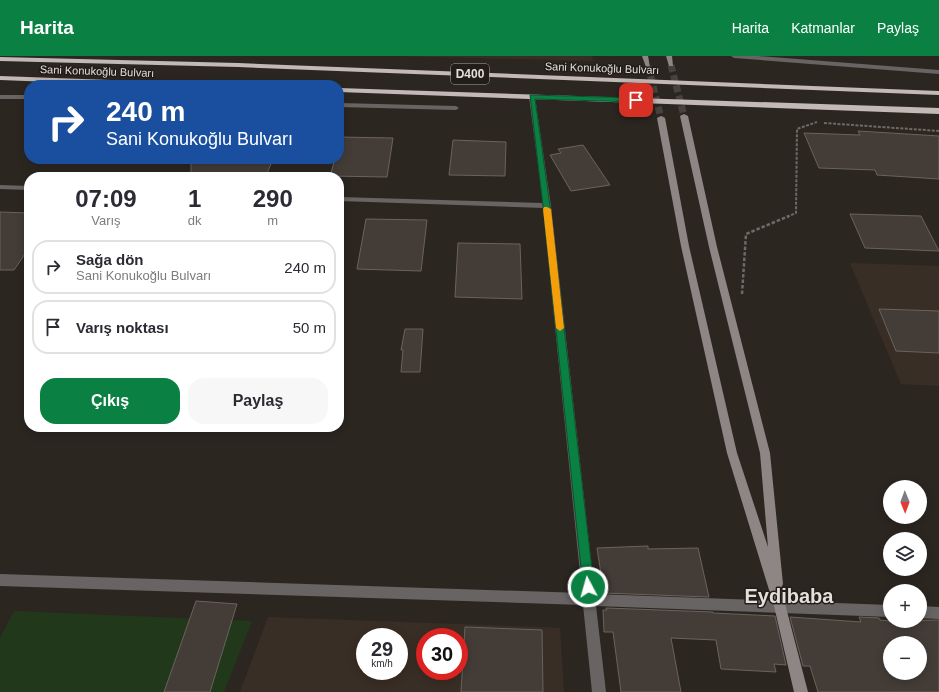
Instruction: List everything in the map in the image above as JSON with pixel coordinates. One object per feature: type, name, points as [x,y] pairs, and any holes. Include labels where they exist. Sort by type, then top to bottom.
[{"type":"highway","name":"Sani Konukoğlu Bulvarı","points":[[0,59],[269,67],[939,92]]},
{"type":"highway","name":"Sani Konukoğlu Bulvarı","points":[[0,78],[55,80]]},
{"type":"highway","name":"D400","points":[[344,90],[939,111]]},
{"type":"street","points":[[646,56],[648,66]]},
{"type":"street","points":[[669,56],[671,65]]},
{"type":"street","points":[[734,56],[939,72]]},
{"type":"street","points":[[0,96],[24,97]]},
{"type":"street","points":[[532,97],[546,206],[599,692]]},
{"type":"street","points":[[344,105],[456,108]]},
{"type":"street","points":[[684,116],[713,247],[765,453],[780,606]]},
{"type":"street","points":[[661,118],[685,246],[732,452],[780,606],[801,692]]},
{"type":"street","points":[[0,188],[24,188]]},
{"type":"street","points":[[344,199],[546,206]]},
{"type":"street","points":[[0,580],[590,599],[883,611]]},
{"type":"street","points":[[927,612],[939,613]]},
{"type":"path","points":[[742,294],[746,234],[796,213],[797,130],[816,122],[939,131]]},
{"type":"shaded area","points":[[394,56],[592,56],[593,61]]},
{"type":"shaded area","points":[[850,263],[939,266],[939,386],[901,384]]},
{"type":"shaded area","points":[[268,617],[560,628],[564,692],[240,692]]},
{"type":"green space","points":[[14,611],[252,621],[224,692],[0,692],[0,638]]},
{"type":"building","points":[[858,131],[939,136],[939,179],[877,175],[875,170],[819,168],[804,133],[860,135]]},
{"type":"building","points":[[344,137],[393,138],[387,177],[344,176],[344,172],[331,172],[334,164],[344,164]]},
{"type":"building","points":[[453,140],[506,142],[505,176],[449,175]]},
{"type":"building","points":[[583,145],[610,185],[571,191],[550,155],[561,153],[558,149]]},
{"type":"building","points":[[191,164],[271,164],[268,172],[191,172]]},
{"type":"building","points":[[0,212],[24,213],[24,255],[14,270],[0,270]]},
{"type":"building","points":[[850,214],[921,216],[939,251],[865,248]]},
{"type":"building","points":[[366,219],[427,220],[421,271],[357,269]]},
{"type":"building","points":[[458,243],[520,244],[522,299],[455,297]]},
{"type":"building","points":[[879,309],[939,311],[939,353],[896,351]]},
{"type":"building","points":[[405,329],[423,329],[420,372],[401,372],[403,350],[401,350]]},
{"type":"building","points":[[648,546],[648,549],[698,548],[709,597],[604,593],[597,548]]},
{"type":"building","points":[[196,601],[237,604],[210,692],[164,692]]},
{"type":"building","points":[[606,608],[775,616],[786,665],[774,664],[776,672],[721,669],[716,640],[671,638],[681,692],[621,692],[613,632],[604,632],[603,610],[607,610]]},
{"type":"building","points":[[790,617],[861,622],[859,617],[879,618],[880,620],[883,620],[883,628],[927,628],[927,620],[939,620],[939,692],[818,692],[810,666],[803,666]]},
{"type":"building","points":[[465,627],[542,630],[543,692],[461,692],[462,680],[468,680],[468,628]]},
{"type":"tunnel","points":[[671,65],[684,116]]},
{"type":"tunnel","points":[[648,66],[661,118]]},
{"type":"slow traffic","points":[[547,209],[560,328]]},
{"type":"district","name":"Eydibaba","points":[[789,596]]},
{"type":"route","points":[[588,587],[546,206],[532,97],[636,100]]}]
